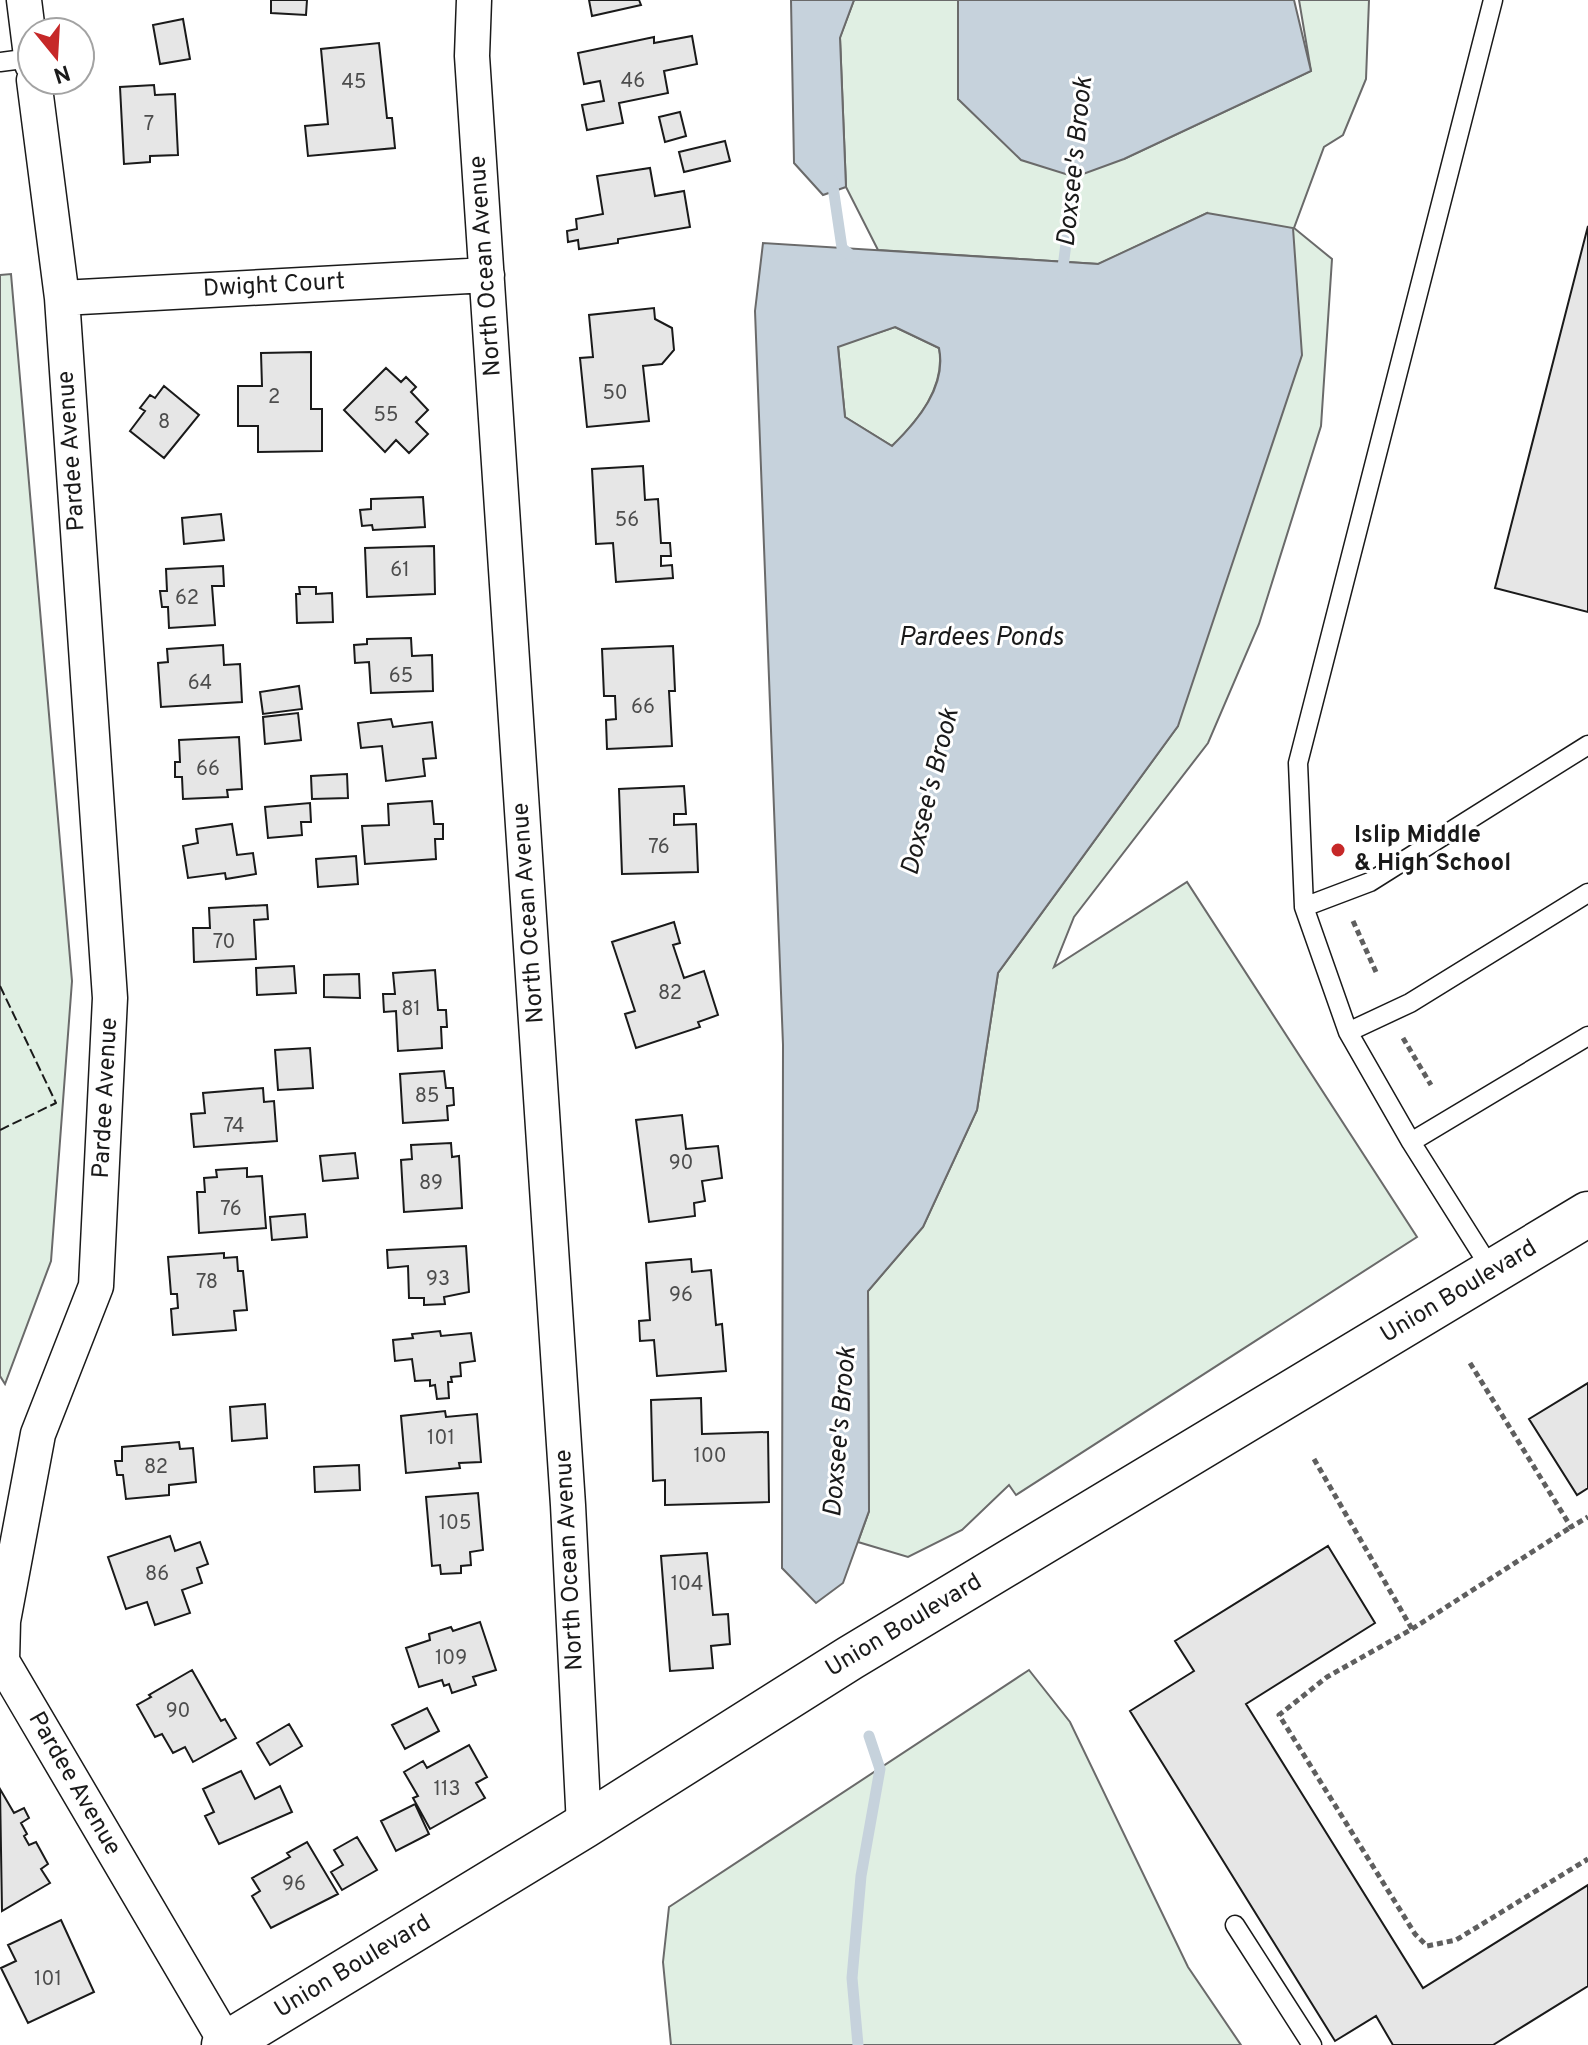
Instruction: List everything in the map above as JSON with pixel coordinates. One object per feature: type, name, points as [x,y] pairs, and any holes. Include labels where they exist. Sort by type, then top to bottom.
[{"type":"main road","name":"Union Boulevard","points":[[226,2044],[584,1826],[850,1658],[1588,1214]]},
{"type":"street","name":"North Ocean Avenue","points":[[474,0],[472,56],[568,1505],[584,1826]]},
{"type":"street","name":"Pardee Avenue","points":[[36,96],[62,298],[110,998],[96,1286],[38,1434],[3,1621],[2,1661],[226,2044]]},
{"type":"street","name":"Dwight Court","points":[[62,298],[487,275]]},
{"type":"lane","points":[[1493,0],[1298,763],[1304,907],[1348,1032],[1411,1142],[1493,1272]]},
{"type":"lane","points":[[1304,907],[1370,882],[1588,745]]},
{"type":"lane","points":[[1348,1032],[1410,1003],[1588,893]]},
{"type":"lane","points":[[1411,1142],[1588,1036]]},
{"type":"lane","points":[[1235,1925],[1312,2045]]},
{"type":"path","points":[[1353,921],[1376,972]]},
{"type":"path","points":[[1402,1038],[1431,1085]]},
{"type":"path","points":[[1470,1363],[1571,1527]]},
{"type":"path","points":[[1314,1459],[1412,1629]]},
{"type":"path","points":[[1588,1517],[1412,1629],[1327,1677],[1279,1715],[1415,1934],[1427,1946],[1456,1940],[1588,1859]]},
{"type":"green space","points":[[854,0],[958,0],[958,99],[1124,159],[1311,71],[1299,0],[1369,0],[1366,79],[1343,135],[1324,147],[1294,228],[1332,259],[1321,426],[1259,624],[1208,743],[1074,917],[1054,967],[1187,882],[1417,1237],[1016,1495],[1009,1485],[962,1530],[908,1557],[858,1542],[869,1511],[868,1291],[923,1227],[977,1110],[998,973],[1178,726],[1207,213],[1099,264],[878,250],[846,187],[840,37]]},
{"type":"green space","points":[[11,274],[72,981],[51,1261],[5,1384],[0,1376],[0,275]]},
{"type":"green space","points":[[895,327],[939,348],[940,362],[928,402],[892,446],[845,417],[838,346]]},
{"type":"green space","points":[[1029,1670],[1070,1722],[1188,1967],[1241,2045],[671,2045],[663,1962],[669,1907]]},
{"type":"water","points":[[791,0],[854,0],[840,38],[846,187],[823,195],[794,163]]},
{"type":"water","points":[[958,0],[1294,0],[1311,71],[1124,159],[1075,177],[1021,160],[958,99]]},
{"type":"water","name":"Pardees Ponds","points":[[1207,213],[1293,228],[1302,355],[1178,726],[998,973],[977,1110],[923,1227],[868,1291],[869,1511],[843,1583],[816,1603],[782,1568],[783,1045],[755,311],[763,243],[1098,264]],"holes":[[[895,327],[939,348],[939,376],[928,402],[892,446],[845,417],[838,347]]]},
{"type":"building","points":[[271,0],[307,0],[306,15],[271,13]]},
{"type":"building","points":[[589,0],[639,0],[641,5],[592,16]]},
{"type":"building","points":[[183,19],[190,59],[160,64],[153,25]]},
{"type":"building","points":[[692,36],[697,64],[664,71],[668,93],[619,103],[623,123],[587,130],[582,105],[604,101],[600,81],[584,84],[578,53],[654,37],[654,43]]},
{"type":"building","points":[[379,43],[387,118],[392,118],[395,148],[308,156],[305,126],[328,124],[321,49]]},
{"type":"building","points":[[154,85],[155,95],[175,94],[178,155],[150,156],[150,162],[124,164],[120,87]]},
{"type":"building","points":[[680,112],[686,136],[665,142],[659,117]]},
{"type":"building","points":[[725,141],[730,161],[684,172],[679,152]]},
{"type":"building","points":[[650,168],[655,196],[684,191],[690,227],[579,249],[578,240],[568,242],[567,231],[577,229],[576,219],[603,214],[597,176]]},
{"type":"building","points":[[1588,226],[1588,612],[1495,588]]},
{"type":"building","points":[[654,308],[655,319],[672,328],[674,350],[662,364],[643,366],[649,421],[587,427],[580,358],[593,357],[589,315]]},
{"type":"building","points":[[311,352],[311,409],[322,409],[322,451],[258,452],[258,426],[238,426],[238,386],[262,386],[261,353]]},
{"type":"building","points":[[386,368],[401,382],[406,377],[416,387],[411,392],[428,410],[416,422],[428,434],[409,453],[396,440],[385,452],[344,410]]},
{"type":"building","points":[[164,386],[199,415],[164,458],[130,431],[145,411],[140,408],[150,395],[155,398]]},
{"type":"building","points":[[643,466],[645,500],[658,499],[661,543],[670,543],[671,556],[661,556],[661,566],[672,565],[673,578],[616,582],[613,543],[596,544],[592,469]]},
{"type":"building","points":[[423,497],[425,527],[373,530],[372,525],[362,526],[360,510],[371,509],[371,499]]},
{"type":"building","points":[[221,514],[224,540],[184,544],[182,518]]},
{"type":"building","points":[[434,546],[435,594],[367,597],[365,548]]},
{"type":"building","points":[[223,566],[224,586],[212,586],[215,625],[169,628],[168,607],[162,607],[160,591],[167,591],[166,569]]},
{"type":"building","points":[[299,587],[316,587],[316,594],[332,593],[333,622],[297,623],[296,594],[300,594]]},
{"type":"building","points":[[411,638],[412,656],[432,655],[433,691],[371,693],[369,662],[355,663],[354,645],[367,644],[367,639]]},
{"type":"building","points":[[223,645],[224,665],[240,664],[242,702],[161,707],[158,663],[168,662],[167,649]]},
{"type":"building","points":[[673,646],[675,691],[669,691],[672,746],[607,749],[606,720],[616,719],[615,696],[604,696],[602,649]]},
{"type":"building","points":[[299,686],[302,709],[263,714],[260,692]]},
{"type":"building","points":[[298,713],[301,740],[265,744],[263,717]]},
{"type":"building","points":[[391,719],[393,727],[432,722],[436,758],[423,759],[425,776],[386,781],[382,746],[361,748],[358,723]]},
{"type":"building","points":[[239,737],[242,789],[227,790],[228,797],[183,799],[182,777],[175,777],[175,762],[180,762],[179,740]]},
{"type":"building","points":[[347,774],[348,798],[312,799],[311,776]]},
{"type":"building","points":[[684,786],[686,814],[674,814],[674,825],[696,824],[698,872],[622,874],[619,789]]},
{"type":"building","points":[[432,801],[434,824],[443,824],[443,839],[435,839],[436,859],[365,864],[362,826],[389,825],[388,804]]},
{"type":"building","points":[[310,803],[311,822],[301,822],[302,835],[268,838],[265,807]]},
{"type":"building","points":[[232,824],[237,855],[253,853],[256,874],[226,879],[225,873],[188,878],[183,846],[198,843],[196,829]]},
{"type":"building","points":[[356,856],[358,884],[318,887],[316,859]]},
{"type":"building","points":[[267,905],[268,919],[254,920],[256,959],[194,962],[193,928],[210,928],[209,908]]},
{"type":"building","points":[[674,922],[680,943],[673,945],[684,978],[704,971],[718,1015],[698,1022],[700,1027],[636,1048],[625,1014],[635,1011],[612,942]]},
{"type":"building","points":[[294,966],[296,993],[257,995],[256,968]]},
{"type":"building","points":[[435,970],[438,1010],[446,1010],[447,1027],[441,1027],[442,1048],[398,1051],[396,1011],[384,1012],[383,994],[395,994],[393,973]]},
{"type":"building","points":[[359,974],[360,998],[324,997],[324,975]]},
{"type":"building","points":[[310,1048],[313,1088],[278,1090],[275,1050]]},
{"type":"building","points":[[444,1071],[446,1088],[453,1088],[454,1105],[447,1106],[448,1120],[403,1123],[400,1074]]},
{"type":"building","points":[[263,1088],[264,1102],[274,1101],[277,1141],[194,1147],[191,1114],[205,1113],[203,1093]]},
{"type":"building","points":[[682,1115],[686,1149],[718,1146],[722,1178],[702,1181],[705,1201],[694,1203],[695,1216],[649,1222],[636,1120]]},
{"type":"building","points":[[451,1143],[452,1157],[459,1156],[462,1208],[404,1212],[401,1160],[412,1159],[411,1145]]},
{"type":"building","points":[[355,1153],[358,1178],[323,1181],[320,1156]]},
{"type":"building","points":[[247,1168],[247,1177],[262,1176],[266,1228],[199,1233],[197,1192],[205,1192],[204,1178],[217,1177],[216,1170]]},
{"type":"building","points":[[305,1214],[307,1237],[272,1240],[270,1217]]},
{"type":"building","points":[[466,1246],[469,1292],[444,1297],[445,1304],[424,1305],[424,1298],[409,1298],[408,1266],[388,1268],[387,1250]]},
{"type":"building","points":[[224,1253],[224,1258],[237,1257],[238,1271],[243,1271],[247,1310],[234,1311],[236,1330],[173,1335],[171,1309],[178,1308],[177,1294],[171,1294],[168,1257]]},
{"type":"building","points":[[691,1259],[692,1272],[711,1270],[716,1325],[722,1324],[726,1371],[657,1376],[654,1340],[640,1341],[639,1321],[650,1320],[646,1263]]},
{"type":"building","points":[[440,1331],[441,1336],[471,1333],[475,1361],[460,1363],[461,1376],[451,1377],[452,1382],[448,1382],[449,1398],[437,1399],[435,1385],[430,1386],[430,1380],[415,1381],[412,1359],[395,1361],[393,1340]]},
{"type":"building","points":[[1588,1383],[1588,1488],[1577,1495],[1529,1419]]},
{"type":"building","points":[[701,1398],[702,1434],[768,1432],[769,1502],[665,1505],[665,1480],[653,1481],[651,1400]]},
{"type":"building","points":[[265,1404],[267,1438],[232,1441],[230,1407]]},
{"type":"building","points":[[445,1411],[446,1417],[477,1414],[481,1462],[459,1463],[460,1468],[406,1473],[401,1416]]},
{"type":"building","points":[[179,1442],[180,1449],[193,1448],[196,1482],[169,1485],[169,1495],[126,1499],[123,1475],[117,1475],[115,1461],[122,1461],[122,1447]]},
{"type":"building","points":[[359,1465],[360,1490],[315,1492],[314,1467]]},
{"type":"building","points":[[478,1493],[483,1550],[470,1552],[471,1565],[461,1566],[461,1573],[441,1574],[440,1565],[432,1566],[426,1497]]},
{"type":"building","points":[[170,1536],[175,1551],[200,1542],[208,1564],[197,1568],[202,1583],[182,1590],[190,1613],[155,1625],[147,1602],[126,1609],[108,1557]]},
{"type":"building","points":[[1328,1546],[1375,1623],[1246,1704],[1423,1988],[1588,1885],[1588,1986],[1493,2045],[1393,2045],[1376,2016],[1335,2041],[1130,1711],[1194,1671],[1175,1641]]},
{"type":"building","points":[[707,1553],[713,1615],[728,1614],[730,1644],[711,1646],[713,1668],[670,1671],[661,1556]]},
{"type":"building","points":[[480,1622],[496,1670],[473,1677],[476,1685],[452,1693],[449,1684],[444,1686],[442,1680],[419,1687],[406,1648],[430,1640],[429,1634],[451,1627],[453,1631]]},
{"type":"building","points":[[192,1670],[221,1721],[225,1719],[236,1738],[193,1762],[185,1747],[173,1753],[162,1734],[155,1737],[137,1705]]},
{"type":"building","points":[[427,1708],[439,1731],[405,1749],[392,1725]]},
{"type":"building","points":[[289,1724],[302,1746],[270,1765],[257,1743]]},
{"type":"building","points":[[469,1745],[487,1777],[476,1783],[485,1798],[430,1829],[413,1798],[418,1796],[404,1772],[423,1761],[427,1768]]},
{"type":"building","points":[[241,1771],[255,1799],[280,1786],[292,1812],[219,1844],[205,1816],[214,1812],[203,1789]]},
{"type":"building","points":[[0,1789],[14,1813],[24,1808],[29,1818],[21,1823],[27,1834],[24,1836],[29,1845],[36,1842],[48,1864],[41,1869],[50,1883],[2,1911]]},
{"type":"building","points":[[415,1804],[429,1834],[396,1851],[381,1821]]},
{"type":"building","points":[[357,1837],[377,1870],[342,1890],[331,1872],[343,1865],[334,1850]]},
{"type":"building","points":[[307,1842],[338,1894],[271,1928],[252,1896],[260,1891],[252,1878],[290,1857],[287,1853]]},
{"type":"building","points":[[61,1920],[94,1992],[28,2023],[1,1968],[16,1961],[8,1945]]},
{"type":"waterway","name":"Doxsee's Brook","points":[[1062,275],[1076,165]]},
{"type":"waterway","points":[[832,180],[842,248],[853,257]]},
{"type":"waterway","name":"Doxsee's Brook","points":[[858,2045],[852,1978],[861,1876],[880,1769],[869,1736]]},
{"type":"fence","points":[[0,986],[56,1103],[0,1130]]},
{"type":"place","name":"Islip Middle & High School","points":[[1338,850]]}]
